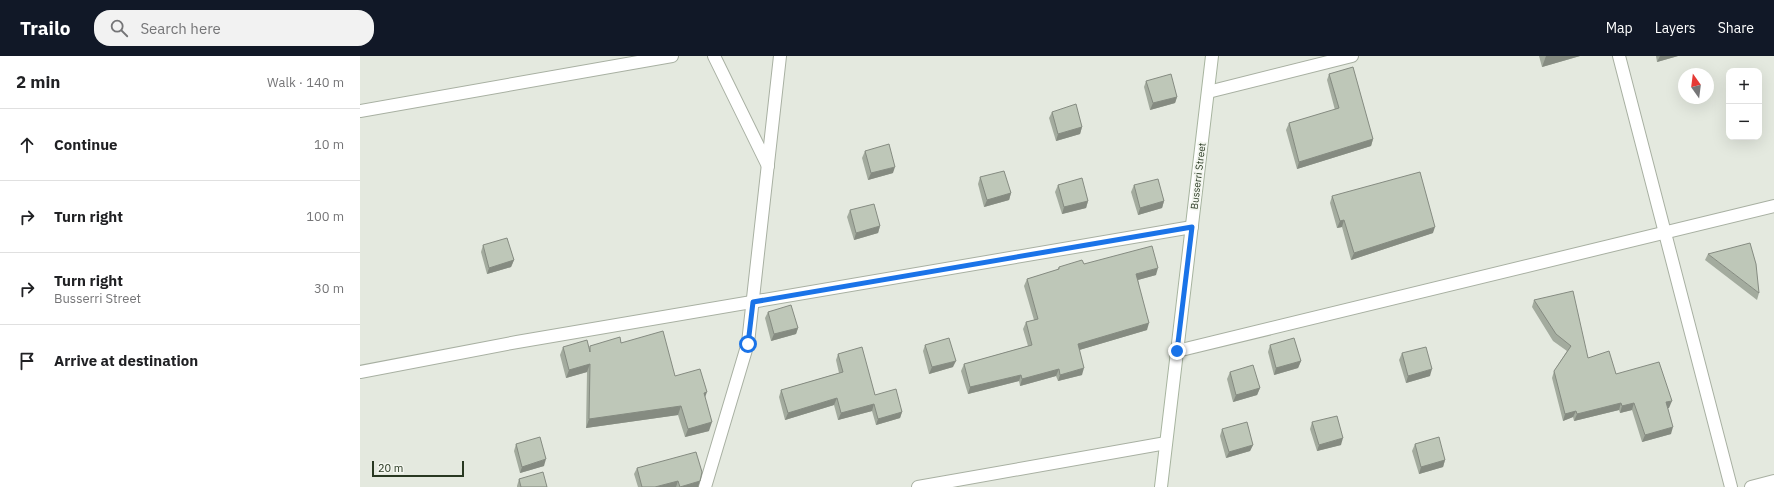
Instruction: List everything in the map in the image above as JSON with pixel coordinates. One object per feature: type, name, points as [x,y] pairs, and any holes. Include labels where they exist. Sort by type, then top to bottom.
[{"type":"street","points":[[360,111],[672,56]]},
{"type":"street","points":[[714,56],[768,166]]},
{"type":"street","points":[[704,487],[748,344],[780,56]]},
{"type":"street","name":"Busserri Street","points":[[1161,487],[1212,56]]},
{"type":"street","points":[[1208,92],[1352,56]]},
{"type":"street","points":[[1619,56],[1731,487]]},
{"type":"street","points":[[1177,351],[1774,206]]},
{"type":"street","points":[[360,372],[517,342],[1192,227]]},
{"type":"street","points":[[918,487],[1166,443]]},
{"type":"street","points":[[1751,487],[1774,481]]},
{"type":"building","points":[[1353,67],[1373,139],[1299,162],[1289,123],[1339,108],[1329,74]]},
{"type":"building","points":[[1171,74],[1177,97],[1153,103],[1146,81]]},
{"type":"building","points":[[1076,104],[1082,127],[1058,134],[1052,112]]},
{"type":"building","points":[[889,144],[895,167],[871,173],[865,151]]},
{"type":"building","points":[[1004,171],[1011,193],[987,200],[980,177]]},
{"type":"building","points":[[1420,172],[1435,227],[1354,253],[1344,220],[1340,221],[1332,196]]},
{"type":"building","points":[[1082,178],[1088,201],[1064,207],[1058,185]]},
{"type":"building","points":[[1158,179],[1164,201],[1140,208],[1134,185]]},
{"type":"building","points":[[874,204],[880,226],[856,233],[850,210]]},
{"type":"building","points":[[507,238],[514,260],[489,268],[483,245]]},
{"type":"building","points":[[1750,243],[1756,264],[1759,293],[1708,254]]},
{"type":"building","points":[[1152,246],[1158,268],[1136,274],[1149,323],[1078,344],[1084,368],[1060,375],[1059,369],[1022,379],[1021,375],[970,387],[964,364],[1032,345],[1026,322],[1038,319],[1027,279],[1082,260],[1084,264]]},
{"type":"building","points":[[1573,291],[1588,358],[1609,351],[1616,374],[1659,362],[1672,401],[1666,402],[1673,427],[1645,435],[1634,403],[1622,406],[1621,403],[1577,414],[1576,411],[1565,414],[1554,371],[1571,346],[1556,334],[1534,300]]},
{"type":"building","points":[[791,305],[798,328],[774,334],[768,312]]},
{"type":"building","points":[[663,331],[675,376],[700,369],[707,392],[704,393],[712,422],[688,429],[681,406],[589,419],[590,364],[569,370],[563,347],[587,340],[590,352],[590,346],[620,337],[621,343]]},
{"type":"building","points":[[949,338],[956,361],[932,367],[925,345]]},
{"type":"building","points":[[1294,338],[1301,361],[1276,368],[1270,345]]},
{"type":"building","points":[[862,347],[875,395],[896,389],[902,412],[878,419],[874,404],[841,413],[837,398],[788,413],[781,390],[843,372],[838,354]]},
{"type":"building","points":[[1426,347],[1432,369],[1408,376],[1402,353]]},
{"type":"building","points":[[1253,365],[1260,388],[1236,395],[1230,372]]},
{"type":"building","points":[[1337,416],[1343,438],[1319,445],[1312,422]]},
{"type":"building","points":[[1247,422],[1253,445],[1229,452],[1222,429]]},
{"type":"building","points":[[540,437],[546,459],[522,467],[516,444]]},
{"type":"building","points":[[1439,437],[1445,460],[1421,467],[1415,444]]},
{"type":"building","points":[[696,452],[702,472],[700,481],[680,487],[678,481],[655,487],[642,487],[637,468]]},
{"type":"building","points":[[543,472],[547,487],[521,487],[519,479]]},
{"type":"route","points":[[748,344],[753,302],[1192,227],[1177,351]]}]
